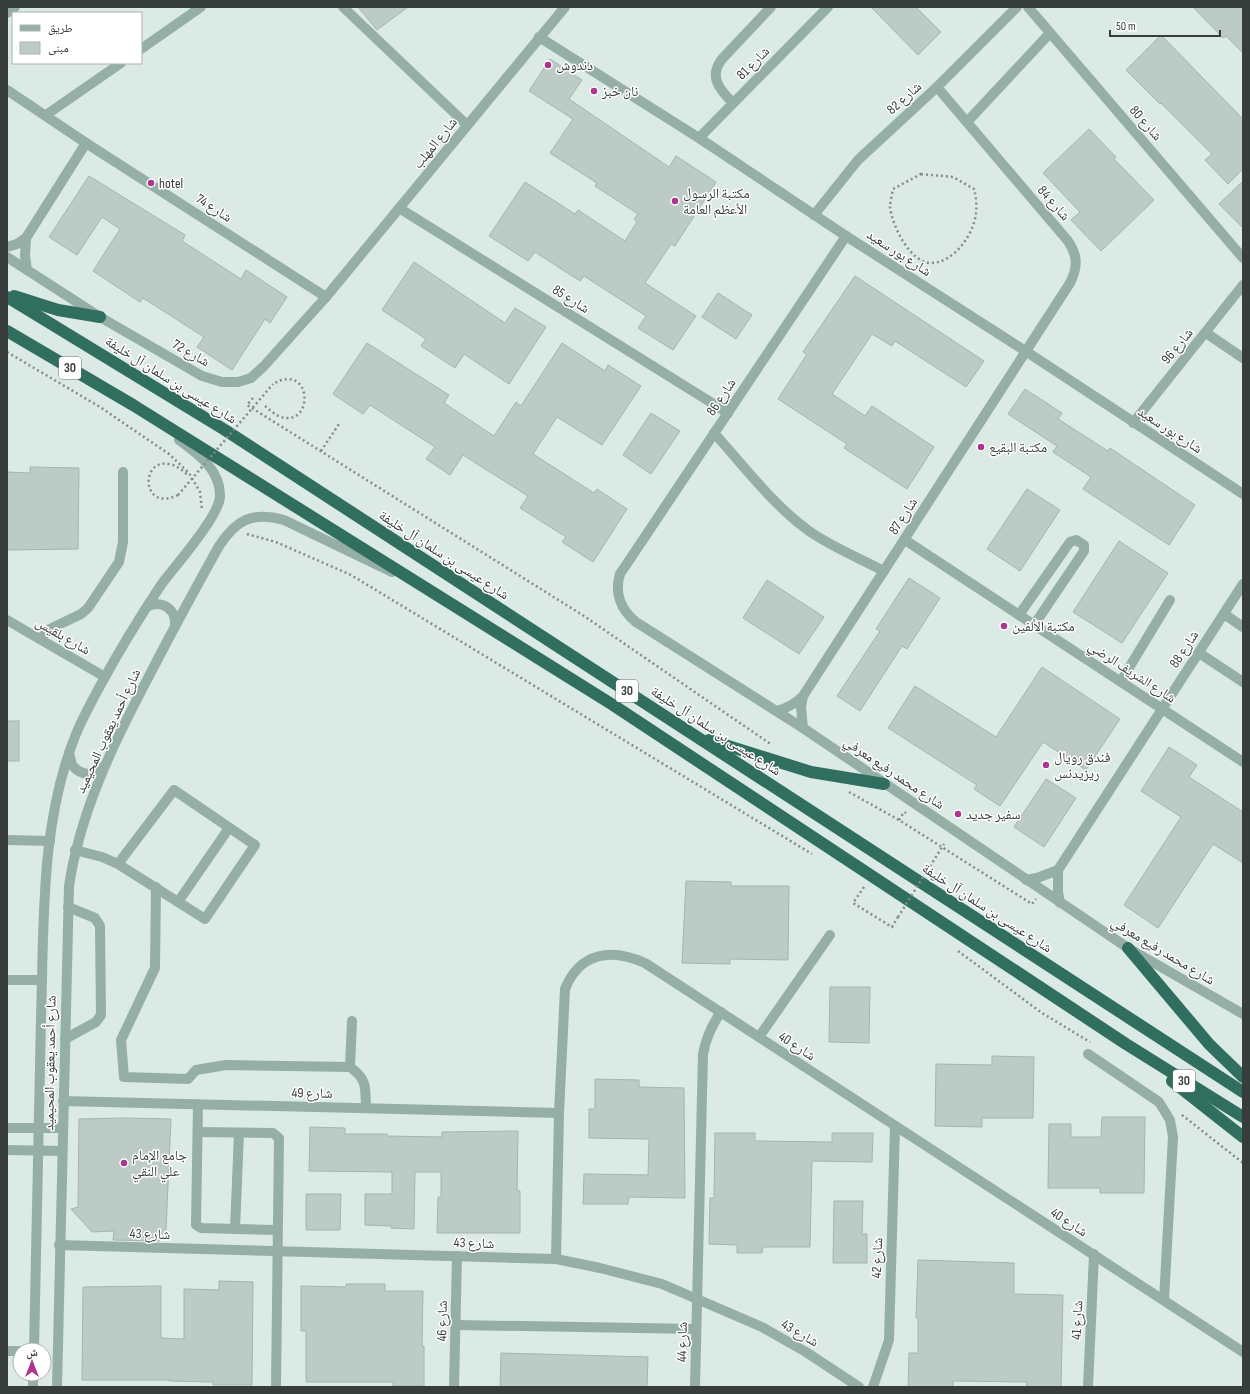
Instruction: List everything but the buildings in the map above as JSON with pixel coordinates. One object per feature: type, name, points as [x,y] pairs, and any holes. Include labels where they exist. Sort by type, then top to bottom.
[{"type":"highway","points":[[7,294],[58,310],[100,317]]},
{"type":"highway","name":"شارع عيسى بن سلمان آل خليفة","points":[[7,297],[225,430],[1243,1092]]},
{"type":"highway","name":"30","points":[[7,331],[133,405],[613,705],[1126,1044],[1243,1118]]},
{"type":"highway","points":[[695,735],[811,772],[884,784]]},
{"type":"highway","points":[[1128,948],[1209,1044],[1243,1077]]},
{"type":"highway","points":[[1126,1044],[1243,1137]]},
{"type":"street","points":[[7,13],[15,7]]},
{"type":"street","points":[[142,48],[201,7]]},
{"type":"street","points":[[343,7],[467,125]]},
{"type":"street","name":"شارع المهلب","points":[[326,297],[565,7]]},
{"type":"street","points":[[733,103],[718,86],[716,80],[716,69],[722,59],[771,7]]},
{"type":"street","name":"شارع 81","points":[[699,138],[828,7]]},
{"type":"street","name":"شارع 82","points":[[814,215],[858,160],[937,87],[1017,7]]},
{"type":"street","name":"شارع 80","points":[[1028,7],[1243,258]]},
{"type":"street","points":[[967,122],[1050,33]]},
{"type":"street","name":"شارع بور سعيد","points":[[539,38],[699,138],[846,236],[1243,493]]},
{"type":"street","points":[[46,115],[120,64]]},
{"type":"street","name":"شارع 84","points":[[937,87],[1068,241],[1075,253],[1076,264],[1070,283],[1027,352]]},
{"type":"street","name":"شارع 74","points":[[7,90],[86,143],[326,297]]},
{"type":"street","points":[[7,247],[17,244],[26,238],[86,143]]},
{"type":"street","name":"شارع 85","points":[[399,208],[728,413]]},
{"type":"street","name":"شارع 86","points":[[620,574],[846,236]]},
{"type":"street","points":[[26,238],[25,256],[27,270]]},
{"type":"street","name":"شارع 72","points":[[7,257],[100,317],[213,381],[230,383],[244,381],[257,374],[326,297]]},
{"type":"street","name":"شارع 96","points":[[1133,423],[1243,285]]},
{"type":"street","points":[[1206,332],[1243,358]]},
{"type":"street","name":"شارع 87","points":[[777,711],[796,703],[803,696],[1027,352]]},
{"type":"street","name":"شارع أحمد يعقوب المحيميد","points":[[34,1342],[38,1128],[45,891],[50,841],[58,790],[76,732],[105,676],[121,647],[147,607],[218,506],[220,494],[218,480],[211,468],[198,454],[133,405]]},
{"type":"street","points":[[714,433],[784,509],[798,522],[825,540],[884,571]]},
{"type":"street","points":[[40,639],[50,629],[81,614],[88,608],[95,601],[119,562],[123,542],[123,472]]},
{"type":"street","name":"شارع أحمد يعقوب المحيميد","points":[[57,1387],[59,1245],[69,886],[75,850],[88,808],[105,765],[127,718],[219,546],[228,534],[239,524],[250,518],[262,516],[284,520],[442,597]]},
{"type":"street","name":"شارع الشريف الرضي","points":[[905,540],[1243,762]]},
{"type":"street","points":[[1019,615],[1070,542],[1076,540],[1084,545],[1084,550],[1034,625]]},
{"type":"street","name":"شارع محمد رفيع معرفي","points":[[620,574],[618,584],[619,598],[622,608],[629,617],[803,728],[1128,948],[1243,1014]]},
{"type":"street","name":"شارع 88","points":[[1058,870],[1243,584]]},
{"type":"street","points":[[1120,681],[1170,600]]},
{"type":"street","points":[[147,607],[156,604],[166,606],[173,614],[175,626]]},
{"type":"street","points":[[1224,614],[1243,627]]},
{"type":"street","name":"شارع بلقيس","points":[[7,620],[105,676]]},
{"type":"street","points":[[1199,652],[1243,682]]},
{"type":"street","name":"شارع 87","points":[[803,696],[801,717],[803,728]]},
{"type":"street","points":[[69,751],[72,765],[80,772],[94,773],[105,765]]},
{"type":"street","points":[[75,850],[102,857],[118,864],[205,919],[255,845],[174,790],[118,864]]},
{"type":"street","points":[[178,902],[229,828]]},
{"type":"street","points":[[7,840],[50,841]]},
{"type":"street","points":[[1026,880],[1037,878],[1058,870],[1058,892],[1060,903]]},
{"type":"street","points":[[156,887],[155,968],[121,1040],[124,1077],[188,1079],[196,1070],[226,1065],[350,1067],[360,1074],[365,1082],[366,1108]]},
{"type":"street","points":[[65,1039],[96,1022],[101,1015],[100,926],[95,918],[68,907]]},
{"type":"street","points":[[759,1037],[830,935]]},
{"type":"street","name":"شارع 40","points":[[556,1259],[563,999],[568,982],[581,964],[595,957],[606,955],[619,956],[637,960],[721,1012],[1243,1352]]},
{"type":"street","points":[[7,980],[42,980]]},
{"type":"street","name":"شارع 44","points":[[695,1387],[703,1054],[706,1039],[712,1025],[721,1012]]},
{"type":"street","points":[[350,1067],[352,1022]]},
{"type":"street","points":[[1088,1054],[1159,1102],[1170,1120],[1173,1138],[1164,1300]]},
{"type":"street","name":"شارع 49","points":[[63,1101],[560,1113]]},
{"type":"street","points":[[198,1104],[196,1225],[201,1228],[277,1230]]},
{"type":"street","name":"شارع 42","points":[[873,1387],[889,1340],[895,1126]]},
{"type":"street","points":[[7,1128],[62,1128]]},
{"type":"street","points":[[198,1132],[273,1133],[279,1138],[276,1387]]},
{"type":"street","points":[[235,1229],[239,1133]]},
{"type":"street","points":[[7,1150],[62,1151]]},
{"type":"street","name":"شارع 43","points":[[59,1245],[556,1259],[662,1284],[697,1298],[762,1327],[806,1352],[859,1387]]},
{"type":"street","name":"شارع 41","points":[[1088,1387],[1094,1254]]},
{"type":"street","name":"شارع 46","points":[[454,1387],[457,1256]]},
{"type":"street","points":[[456,1325],[696,1329]]},
{"type":"path","points":[[921,174],[953,177],[974,189],[976,212],[973,228],[960,247],[945,260],[929,263],[914,255],[901,241],[890,207],[893,189],[921,174]]},
{"type":"path","points":[[7,352],[100,407],[169,454],[189,473],[200,492],[200,506],[209,520]]},
{"type":"path","points":[[188,475],[168,463],[160,464],[151,472],[148,484],[151,493],[159,498],[169,499],[178,495],[273,384],[280,380],[288,379],[296,381],[302,386],[306,394],[306,403],[302,410],[296,415],[280,417],[265,406]]},
{"type":"path","points":[[253,398],[247,405],[584,616],[779,749]]},
{"type":"path","points":[[320,451],[339,424]]},
{"type":"path","points":[[228,534],[250,534],[263,538],[351,576],[813,855]]},
{"type":"path","points":[[845,790],[899,820],[1032,904],[1042,890]]},
{"type":"path","points":[[859,883],[865,887],[853,903],[892,927],[944,844]]},
{"type":"path","points":[[897,908],[903,913]]},
{"type":"path","points":[[955,948],[1042,1013],[1095,1045]]},
{"type":"path","points":[[1180,1114],[1243,1163]]},
{"type":"place","name":"دندوش","points":[[548,65]]},
{"type":"place","name":"نان خبز","points":[[594,91]]},
{"type":"place","name":"hotel","points":[[151,183]]},
{"type":"place","name":"مكتبة الرسول الأعظم العامة","points":[[675,201]]},
{"type":"place","name":"مكتبة البقيع","points":[[981,447]]},
{"type":"place","name":"مكتبة الألفين","points":[[1004,626]]},
{"type":"place","name":"فندق رويال ريزيدنس","points":[[1046,765]]},
{"type":"place","name":"سفير جديد","points":[[958,814]]},
{"type":"place","name":"جامع الإمام علي النقي","points":[[124,1163]]}]
